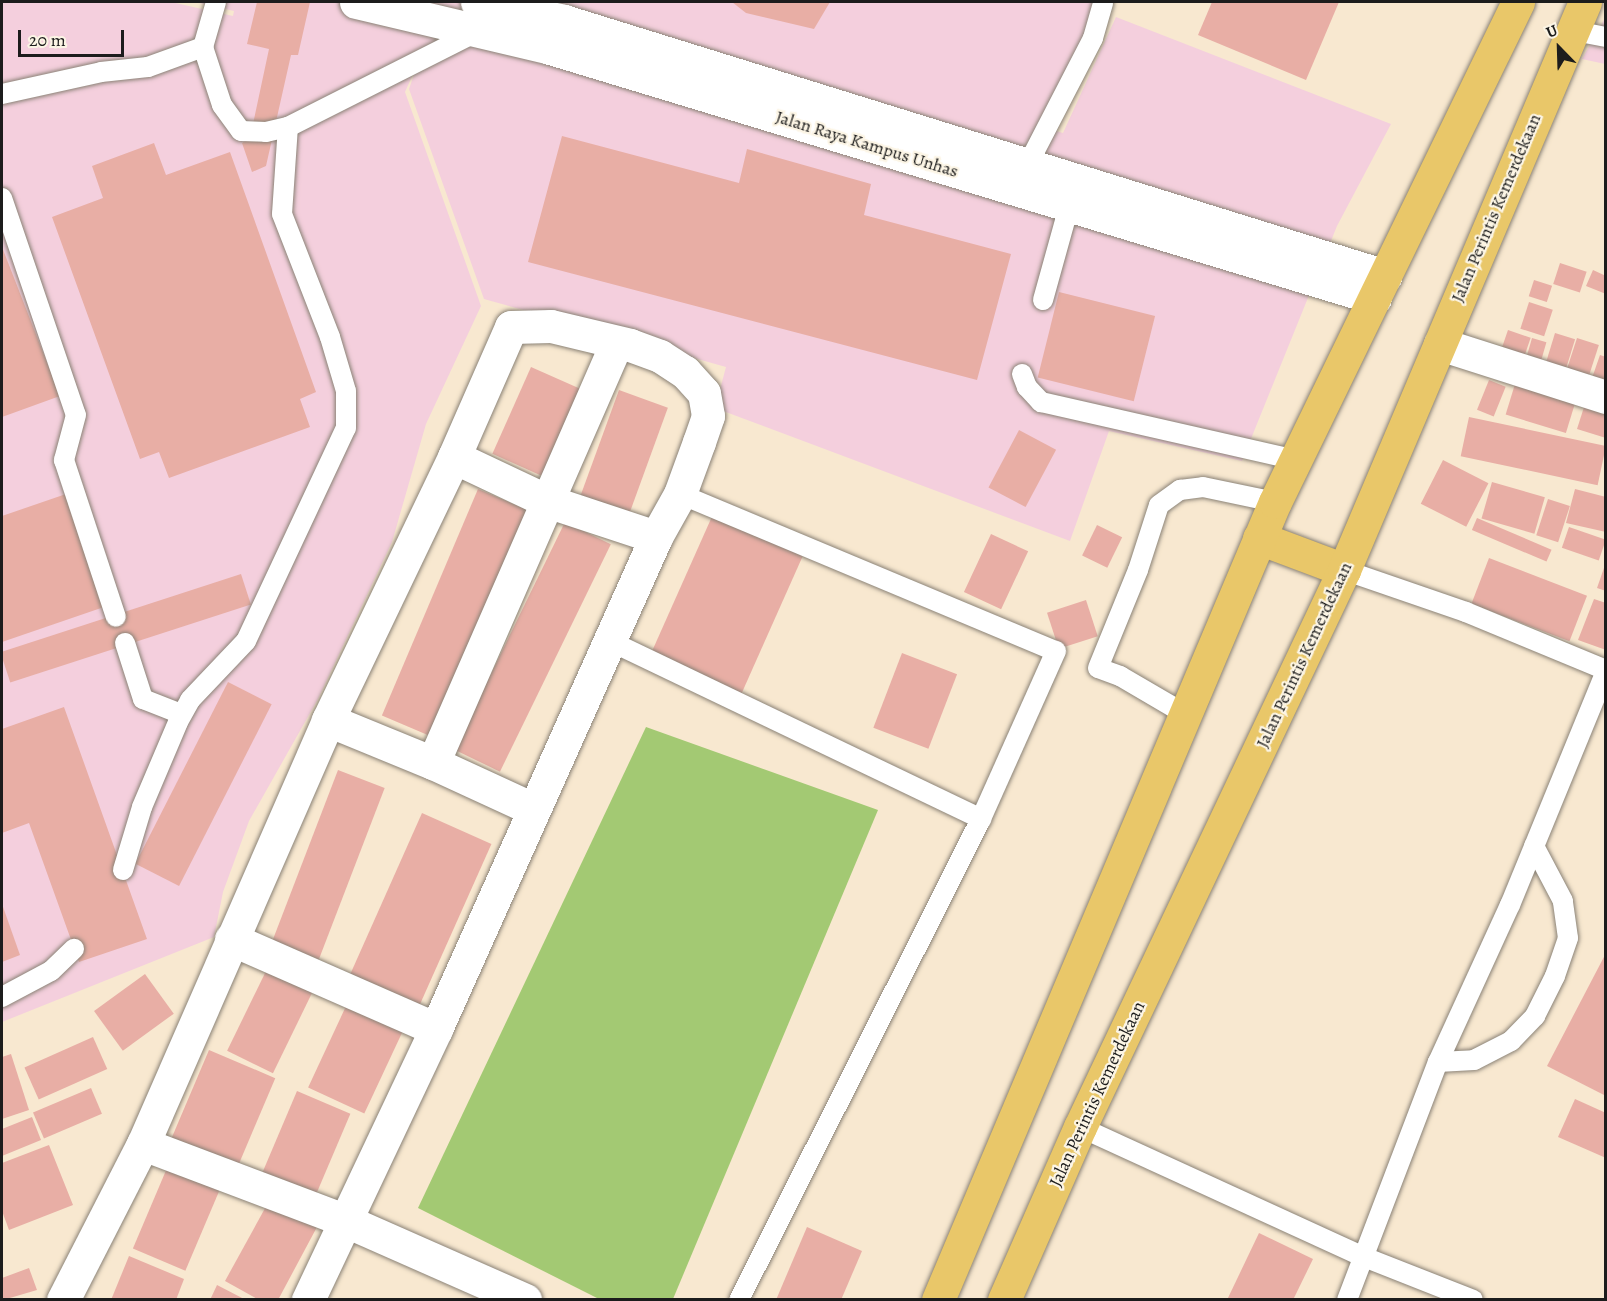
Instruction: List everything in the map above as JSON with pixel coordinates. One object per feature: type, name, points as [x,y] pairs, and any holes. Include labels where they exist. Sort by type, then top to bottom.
[{"type":"highway","points":[[938,1299],[1275,502],[1518,2]]},
{"type":"highway","name":"Jalan Perintis Kemerdekaan","points":[[1004,1299],[1080,1127],[1344,570],[1570,30],[1585,2]]},
{"type":"highway","points":[[1259,538],[1344,570]]},
{"type":"street","name":"Jalan Raya Kampus Unhas","points":[[356,2],[479,16],[528,27],[1027,166],[1380,287]]},
{"type":"street","name":"Jalan Raya Kampus Unhas","points":[[528,27],[1069,206],[1380,287]]},
{"type":"street","points":[[63,1299],[143,1144],[328,720],[454,457],[511,327],[551,326],[617,342],[660,356],[685,372],[704,393],[708,416],[680,494],[656,537],[608,640],[436,1029],[308,1299]]},
{"type":"street","points":[[433,763],[617,342]]},
{"type":"street","points":[[1440,344],[1605,398]]},
{"type":"street","points":[[454,457],[547,501],[656,537]]},
{"type":"street","points":[[328,720],[433,763],[533,809]]},
{"type":"street","points":[[231,939],[436,1029]]},
{"type":"street","points":[[143,1144],[345,1220],[525,1299]]},
{"type":"lane","points":[[216,2],[203,47],[222,105],[241,131],[266,132],[288,127],[479,16]]},
{"type":"lane","points":[[1027,166],[1093,38],[1102,2]]},
{"type":"lane","points":[[1570,30],[1605,37]]},
{"type":"lane","points":[[2,94],[101,72],[148,67],[203,47]]},
{"type":"lane","points":[[123,870],[142,807],[182,714],[190,700],[246,641],[346,428],[346,391],[330,337],[282,214],[288,127]]},
{"type":"lane","points":[[2,198],[76,415],[64,460],[116,617]]},
{"type":"lane","points":[[1043,300],[1069,206]]},
{"type":"lane","points":[[1022,374],[1027,387],[1041,402],[1296,460]]},
{"type":"lane","points":[[1185,714],[1120,676],[1098,668],[1138,570],[1159,505],[1179,490],[1203,487],[1275,502]]},
{"type":"lane","points":[[680,494],[1056,651],[981,819],[740,1299]]},
{"type":"lane","points":[[1344,570],[1466,612],[1605,671],[1534,846],[1438,1062],[1347,1299]]},
{"type":"lane","points":[[608,640],[981,819]]},
{"type":"lane","points":[[125,643],[143,699],[182,714]]},
{"type":"lane","points":[[1438,1062],[1474,1060],[1511,1041],[1535,1016],[1555,976],[1568,938],[1563,901],[1534,846]]},
{"type":"lane","points":[[2,997],[51,971],[74,949]]},
{"type":"lane","points":[[1080,1127],[1364,1257],[1473,1299]]},
{"type":"shaded area","points":[[2,2],[171,2],[233,16],[234,11],[195,2],[1110,2],[1056,131],[1063,133],[1116,17],[1391,124],[1337,226],[1242,461],[1109,431],[1070,541],[715,408],[726,367],[484,299],[409,89],[418,63],[405,92],[481,306],[426,424],[392,542],[318,699],[249,821],[223,892],[214,937],[2,1022]]},
{"type":"shaded area","points":[[1605,18],[1605,64],[1582,59]]},
{"type":"green space","points":[[646,727],[878,810],[673,1299],[599,1299],[418,1208]]},
{"type":"building","points":[[257,2],[310,2],[298,55],[291,55],[266,166],[252,172],[242,143],[250,138],[269,49],[247,44]]},
{"type":"building","points":[[732,2],[830,2],[814,29],[746,13]]},
{"type":"building","points":[[1212,2],[1339,2],[1306,80],[1198,35]]},
{"type":"building","points":[[562,136],[739,183],[747,149],[871,184],[864,215],[1011,254],[977,380],[528,262]]},
{"type":"building","points":[[154,143],[166,175],[230,152],[316,392],[300,399],[310,427],[169,478],[159,452],[140,459],[52,217],[103,198],[92,166]]},
{"type":"building","points":[[2,247],[60,396],[2,417]]},
{"type":"building","points":[[1560,263],[1587,272],[1580,293],[1553,284]]},
{"type":"building","points":[[1593,270],[1606,276],[1606,294],[1586,286]]},
{"type":"building","points":[[1534,280],[1552,286],[1547,302],[1529,296]]},
{"type":"building","points":[[1059,292],[1155,316],[1134,401],[1038,377]]},
{"type":"building","points":[[1529,302],[1553,310],[1544,336],[1520,329]]},
{"type":"building","points":[[1508,330],[1531,338],[1523,360],[1501,352]]},
{"type":"building","points":[[1555,333],[1575,339],[1566,368],[1546,362]]},
{"type":"building","points":[[1532,338],[1546,342],[1541,362],[1526,358]]},
{"type":"building","points":[[1577,338],[1599,345],[1588,377],[1566,370]]},
{"type":"building","points":[[1600,355],[1606,357],[1606,382],[1592,378]]},
{"type":"building","points":[[531,367],[581,389],[543,476],[492,454]]},
{"type":"building","points":[[1489,380],[1506,387],[1494,416],[1477,410]]},
{"type":"building","points":[[1515,384],[1575,402],[1566,433],[1506,415]]},
{"type":"building","points":[[619,390],[668,408],[629,516],[580,498]]},
{"type":"building","points":[[1585,404],[1606,410],[1606,438],[1577,429]]},
{"type":"building","points":[[1469,417],[1606,446],[1598,485],[1461,456]]},
{"type":"building","points":[[1019,430],[1056,450],[1026,507],[988,487]]},
{"type":"building","points":[[1443,460],[1488,483],[1466,527],[1421,504]]},
{"type":"building","points":[[1492,482],[1545,497],[1534,534],[1482,519]]},
{"type":"building","points":[[478,489],[533,512],[437,739],[382,715]]},
{"type":"building","points":[[1575,489],[1606,497],[1606,532],[1566,523]]},
{"type":"building","points":[[66,494],[104,607],[2,642],[2,516]]},
{"type":"building","points":[[1548,499],[1570,506],[1558,542],[1536,535]]},
{"type":"building","points":[[714,512],[804,552],[740,698],[649,657]]},
{"type":"building","points":[[1477,518],[1552,550],[1546,562],[1472,530]]},
{"type":"building","points":[[565,522],[611,544],[500,772],[454,749]]},
{"type":"building","points":[[1097,525],[1122,537],[1107,568],[1082,556]]},
{"type":"building","points":[[1569,527],[1606,540],[1599,560],[1562,548]]},
{"type":"building","points":[[991,534],[1028,551],[1001,609],[964,592]]},
{"type":"building","points":[[1489,558],[1587,596],[1569,641],[1471,604]]},
{"type":"building","points":[[1606,565],[1606,591],[1597,588]]},
{"type":"building","points":[[241,574],[251,604],[10,683],[2,652]]},
{"type":"building","points":[[1594,599],[1606,603],[1606,650],[1578,640]]},
{"type":"building","points":[[1086,600],[1098,636],[1059,649],[1047,613]]},
{"type":"building","points":[[902,653],[957,674],[928,749],[873,728]]},
{"type":"building","points":[[228,682],[272,704],[179,886],[135,864]]},
{"type":"building","points":[[64,707],[147,939],[79,962],[29,823],[2,833],[2,729]]},
{"type":"building","points":[[338,770],[385,788],[316,966],[270,948]]},
{"type":"building","points":[[422,813],[491,844],[418,1008],[349,977]]},
{"type":"building","points":[[2,904],[20,955],[2,962]]},
{"type":"building","points":[[1606,953],[1606,1096],[1547,1066]]},
{"type":"building","points":[[267,969],[313,991],[273,1073],[227,1051]]},
{"type":"building","points":[[145,974],[174,1014],[123,1051],[94,1011]]},
{"type":"building","points":[[347,1004],[403,1030],[364,1114],[308,1087]]},
{"type":"building","points":[[93,1037],[107,1069],[39,1099],[24,1068]]},
{"type":"building","points":[[209,1050],[275,1078],[236,1170],[170,1142]]},
{"type":"building","points":[[11,1054],[29,1110],[2,1119],[2,1057]]},
{"type":"building","points":[[91,1088],[102,1114],[44,1138],[33,1113]]},
{"type":"building","points":[[297,1091],[350,1114],[314,1198],[261,1176]]},
{"type":"building","points":[[1575,1099],[1606,1113],[1606,1158],[1558,1137]]},
{"type":"building","points":[[32,1117],[41,1140],[2,1156],[2,1129]]},
{"type":"building","points":[[49,1145],[73,1205],[9,1230],[2,1211],[2,1163]]},
{"type":"building","points":[[170,1161],[222,1183],[185,1271],[133,1248]]},
{"type":"building","points":[[269,1201],[317,1227],[278,1300],[259,1300],[225,1281]]},
{"type":"building","points":[[807,1227],[862,1251],[841,1300],[776,1300]]},
{"type":"building","points":[[1259,1233],[1313,1259],[1293,1300],[1227,1300]]},
{"type":"building","points":[[129,1256],[184,1279],[176,1300],[111,1300]]},
{"type":"building","points":[[29,1268],[37,1290],[3,1300],[2,1278]]},
{"type":"building","points":[[217,1285],[246,1300],[210,1300]]}]
